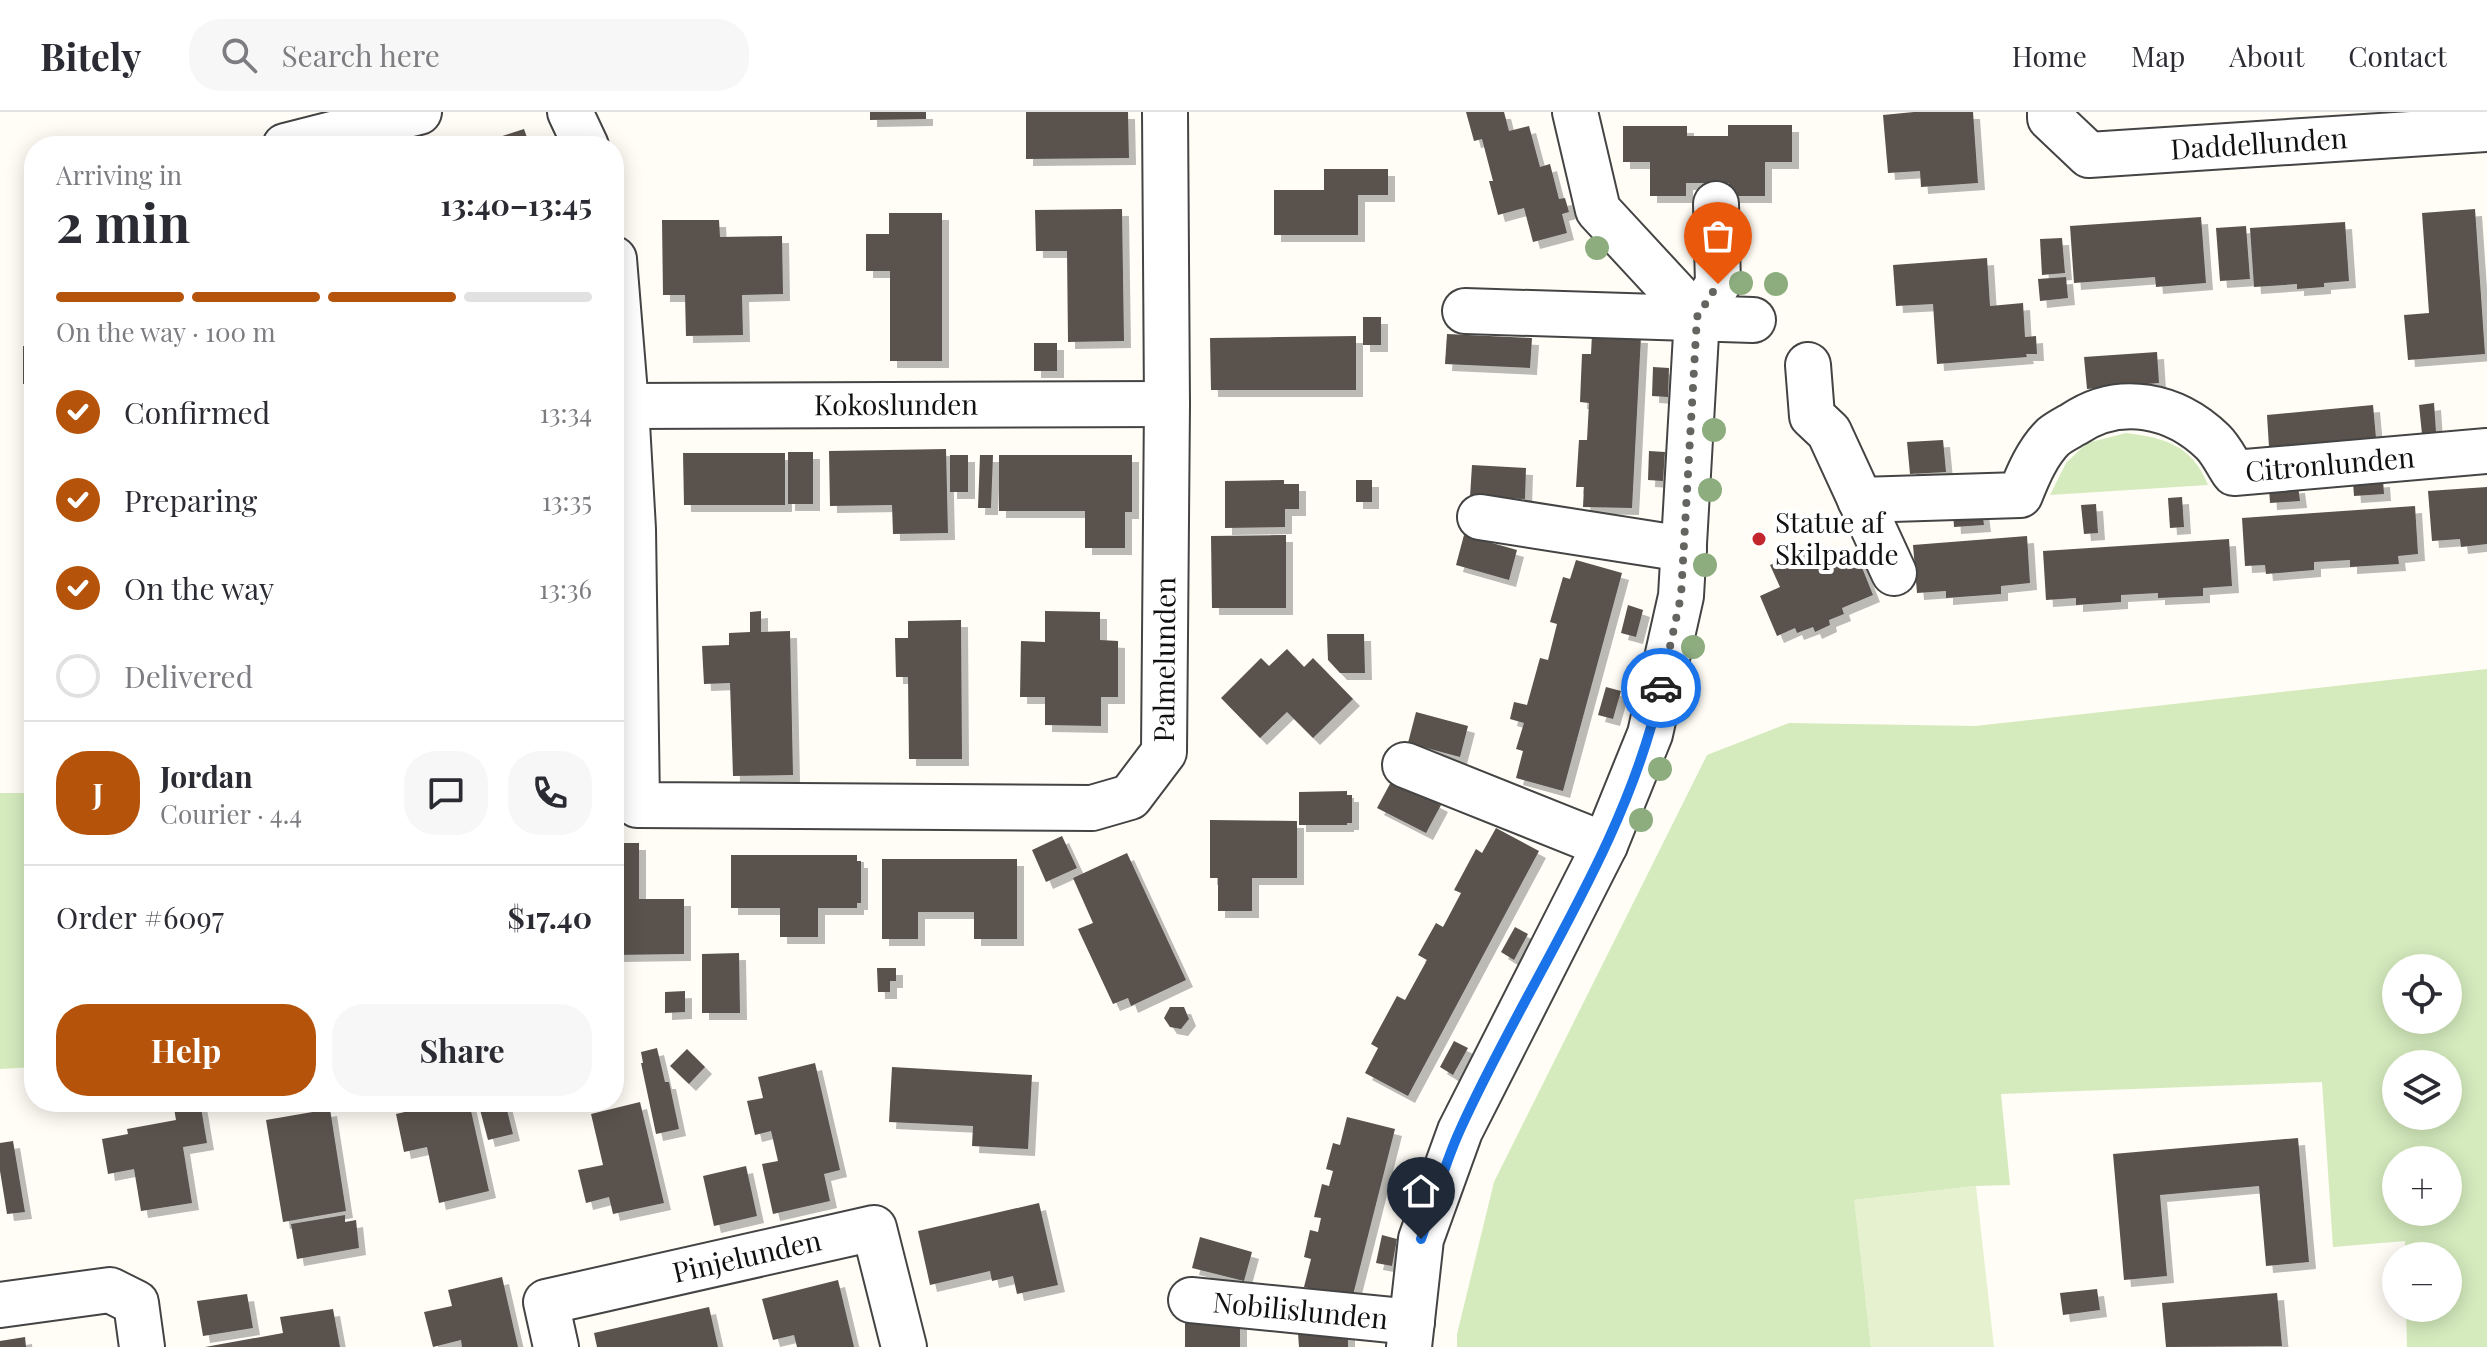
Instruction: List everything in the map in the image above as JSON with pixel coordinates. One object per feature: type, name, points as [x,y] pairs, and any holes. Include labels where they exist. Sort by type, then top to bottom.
[{"type":"street","points":[[324,136],[419,112]]},
{"type":"street","points":[[570,112],[581,136]]},
{"type":"street","name":"Palmelunden","points":[[624,548],[637,805],[1092,808],[1130,797],[1164,752],[1167,404],[1165,112]]},
{"type":"street","points":[[1575,112],[1598,210],[1697,317]]},
{"type":"street","name":"Daddellunden","points":[[2050,112],[2050,118],[2089,155],[2487,129]]},
{"type":"street","name":"Nobilislunden","points":[[1191,1300],[1410,1334],[1421,1239],[1460,1131],[1605,845],[1650,734],[1681,596],[1697,317],[1718,284],[1716,204]]},
{"type":"street","points":[[1465,311],[1753,320]]},
{"type":"street","points":[[1808,365],[1812,416],[1829,432],[1894,573]]},
{"type":"street","points":[[624,382],[624,487]]},
{"type":"street","name":"Kokoslunden","points":[[626,406],[1167,404]]},
{"type":"street","name":"Citronlunden","points":[[1860,500],[2020,495],[2032,465],[2053,437],[2088,415],[2126,405],[2160,409],[2191,423],[2216,445],[2234,473],[2487,451]]},
{"type":"street","points":[[1480,517],[1684,549]]},
{"type":"street","points":[[1405,765],[1605,845]]},
{"type":"street","name":"Pinjelunden","points":[[556,1347],[546,1302],[874,1228],[904,1347]]},
{"type":"street","points":[[0,1305],[110,1290],[136,1303],[142,1347]]},
{"type":"green space","points":[[2126,433],[2176,446],[2194,461],[2208,485],[2050,495],[2066,463],[2087,443]]},
{"type":"green space","points":[[2487,669],[2487,1347],[2407,1347],[2406,1322],[2462,1322],[2462,1242],[2405,1241],[2333,1247],[2322,1082],[2001,1094],[2010,1185],[1855,1200],[1871,1347],[1457,1347],[1457,1334],[1494,1182],[1707,755],[1789,723],[1975,726]]},
{"type":"green space","points":[[0,793],[24,793],[24,1068],[0,1069]]},
{"type":"green space","points":[[1976,1186],[1994,1347],[1871,1347],[1854,1200]]},
{"type":"building","points":[[870,112],[926,112],[926,119],[870,120]]},
{"type":"building","points":[[1026,112],[1128,112],[1129,158],[1026,159]]},
{"type":"building","points":[[1466,112],[1504,112],[1509,131],[1529,126],[1540,167],[1550,164],[1559,199],[1565,198],[1569,212],[1562,214],[1567,233],[1533,242],[1524,208],[1498,215],[1482,139],[1474,141]]},
{"type":"building","points":[[1973,112],[1978,183],[1921,187],[1920,171],[1888,173],[1883,115]]},
{"type":"building","points":[[1728,125],[1792,125],[1792,162],[1765,162],[1765,196],[1729,196],[1729,183],[1686,183],[1686,196],[1650,196],[1650,162],[1623,162],[1623,126],[1687,126],[1687,136],[1728,136]]},
{"type":"building","points":[[524,129],[526,136],[503,136]]},
{"type":"building","points":[[1324,169],[1388,169],[1388,195],[1358,195],[1358,235],[1274,235],[1274,190],[1324,190]]},
{"type":"building","points":[[1122,209],[1124,341],[1068,342],[1067,251],[1036,251],[1035,210]]},
{"type":"building","points":[[2475,209],[2485,354],[2408,360],[2404,315],[2429,313],[2422,213]]},
{"type":"building","points":[[889,213],[942,213],[942,361],[890,361],[890,271],[866,271],[866,234],[889,234]]},
{"type":"building","points":[[2201,217],[2206,283],[2156,287],[2155,277],[2074,283],[2070,226]]},
{"type":"building","points":[[662,220],[719,220],[720,237],[782,236],[783,294],[742,295],[743,335],[686,336],[685,295],[663,295]]},
{"type":"building","points":[[2345,222],[2349,281],[2297,289],[2297,284],[2254,287],[2250,228]]},
{"type":"building","points":[[2246,226],[2250,279],[2220,281],[2216,228]]},
{"type":"building","points":[[2062,238],[2065,273],[2042,275],[2040,239]]},
{"type":"building","points":[[1987,258],[1990,306],[2023,303],[2025,337],[2036,336],[2037,354],[1937,364],[1933,304],[1896,306],[1893,265]]},
{"type":"building","points":[[2066,277],[2068,298],[2040,301],[2038,279]]},
{"type":"building","points":[[1363,317],[1381,317],[1381,345],[1363,345]]},
{"type":"building","points":[[1447,334],[1532,338],[1530,368],[1445,364]]},
{"type":"building","points":[[1592,334],[1641,336],[1632,508],[1583,507],[1584,487],[1576,487],[1579,440],[1587,440],[1589,403],[1580,402],[1582,354],[1591,354]]},
{"type":"building","points":[[1356,336],[1356,390],[1211,390],[1210,338]]},
{"type":"building","points":[[1034,343],[1057,343],[1057,371],[1034,371]]},
{"type":"building","points":[[2157,352],[2159,383],[2087,389],[2084,357]]},
{"type":"building","points":[[1653,367],[1669,368],[1668,397],[1652,396]]},
{"type":"building","points":[[2434,403],[2436,432],[2422,434],[2419,405]]},
{"type":"building","points":[[2373,405],[2376,438],[2269,447],[2267,415]]},
{"type":"building","points":[[1943,440],[1946,472],[1910,474],[1907,442]]},
{"type":"building","points":[[946,449],[948,533],[893,534],[892,505],[830,506],[829,451]]},
{"type":"building","points":[[1649,451],[1665,452],[1663,481],[1648,480]]},
{"type":"building","points":[[788,452],[813,452],[813,504],[788,504]]},
{"type":"building","points":[[683,453],[785,453],[785,505],[684,505]]},
{"type":"building","points":[[950,455],[968,455],[968,492],[950,492]]},
{"type":"building","points":[[980,455],[993,455],[991,508],[978,508]]},
{"type":"building","points":[[999,455],[1132,455],[1132,512],[1125,512],[1125,548],[1085,548],[1085,511],[999,511]]},
{"type":"building","points":[[1472,465],[1526,468],[1525,499],[1470,497]]},
{"type":"building","points":[[1284,480],[1284,484],[1299,484],[1299,509],[1285,509],[1285,527],[1225,528],[1225,481]]},
{"type":"building","points":[[1356,480],[1372,480],[1372,502],[1356,502]]},
{"type":"building","points":[[2383,480],[2384,494],[2354,496],[2353,482]]},
{"type":"building","points":[[2298,486],[2300,501],[2270,503],[2269,488]]},
{"type":"building","points":[[2487,487],[2487,544],[2461,547],[2460,539],[2432,541],[2428,491]]},
{"type":"building","points":[[2182,497],[2184,527],[2170,528],[2168,498]]},
{"type":"building","points":[[2096,504],[2098,533],[2084,534],[2081,505]]},
{"type":"building","points":[[2415,506],[2418,554],[2398,556],[2399,564],[2350,567],[2350,560],[2314,562],[2314,570],[2266,574],[2265,565],[2245,566],[2242,518]]},
{"type":"building","points":[[1982,510],[1984,525],[1954,527],[1953,512]]},
{"type":"building","points":[[1286,535],[1286,608],[1212,608],[1211,536]]},
{"type":"building","points":[[1464,535],[1517,550],[1509,580],[1456,565]]},
{"type":"building","points":[[2027,536],[2030,583],[2001,586],[2001,594],[1946,598],[1946,591],[1917,593],[1913,545]]},
{"type":"building","points":[[2229,539],[2232,586],[2203,588],[2203,596],[2158,598],[2158,593],[2121,595],[2121,602],[2076,605],[2076,598],[2046,600],[2043,551]]},
{"type":"building","points":[[1814,546],[1824,569],[1857,555],[1873,595],[1842,608],[1844,614],[1829,620],[1830,625],[1815,632],[1813,627],[1797,633],[1795,628],[1777,636],[1760,596],[1780,587],[1770,565]]},
{"type":"building","points":[[1576,560],[1622,573],[1563,791],[1516,778],[1523,751],[1516,749],[1524,723],[1510,719],[1514,702],[1527,705],[1540,658],[1548,660],[1557,624],[1550,622],[1563,577],[1570,579]]},
{"type":"building","points":[[1628,605],[1643,610],[1636,637],[1621,633]]},
{"type":"building","points":[[761,611],[761,632],[790,631],[793,775],[733,776],[730,683],[704,684],[702,646],[729,645],[729,633],[750,632],[750,612]]},
{"type":"building","points":[[1045,611],[1100,612],[1100,640],[1118,641],[1118,697],[1101,697],[1101,726],[1045,725],[1045,697],[1020,697],[1021,641],[1045,642]]},
{"type":"building","points":[[961,620],[962,759],[909,759],[908,677],[896,677],[895,638],[908,638],[908,621]]},
{"type":"building","points":[[1327,634],[1364,634],[1365,673],[1340,673],[1328,660]]},
{"type":"building","points":[[1287,649],[1304,667],[1313,658],[1353,699],[1313,738],[1287,712],[1260,738],[1221,698],[1261,658],[1269,666]]},
{"type":"building","points":[[1606,687],[1621,691],[1613,719],[1598,715]]},
{"type":"building","points":[[1416,712],[1468,726],[1460,757],[1408,743]]},
{"type":"building","points":[[1392,780],[1441,805],[1426,833],[1377,808]]},
{"type":"building","points":[[1347,791],[1347,795],[1352,795],[1352,823],[1299,825],[1299,792]]},
{"type":"building","points":[[1210,820],[1297,821],[1297,878],[1252,878],[1252,911],[1218,911],[1218,878],[1210,878]]},
{"type":"building","points":[[1496,828],[1539,851],[1408,1096],[1365,1073],[1378,1048],[1371,1044],[1397,996],[1405,1000],[1427,960],[1418,955],[1436,923],[1443,927],[1461,893],[1454,890],[1476,849],[1482,853]]},
{"type":"building","points":[[1062,836],[1077,868],[1046,882],[1032,850]]},
{"type":"building","points":[[624,843],[639,843],[639,899],[684,899],[684,954],[624,955]]},
{"type":"building","points":[[1127,853],[1186,980],[1131,1006],[1128,998],[1113,1004],[1078,929],[1093,923],[1073,878]]},
{"type":"building","points":[[731,855],[857,855],[857,861],[861,861],[861,903],[857,903],[857,908],[818,908],[818,937],[780,937],[780,908],[731,908]]},
{"type":"building","points":[[882,859],[1017,859],[1017,939],[974,939],[974,912],[918,912],[918,939],[882,939]]},
{"type":"building","points":[[1515,927],[1528,934],[1514,960],[1501,952]]},
{"type":"building","points":[[739,953],[740,1013],[702,1013],[702,954]]},
{"type":"building","points":[[877,968],[896,968],[896,981],[890,981],[890,992],[878,992]]},
{"type":"building","points":[[685,991],[685,1012],[665,1013],[665,992]]},
{"type":"building","points":[[1170,1007],[1184,1007],[1189,1019],[1181,1029],[1170,1027],[1164,1018]]},
{"type":"building","points":[[1454,1041],[1468,1048],[1453,1075],[1440,1067]]},
{"type":"building","points":[[657,1048],[665,1082],[669,1082],[679,1129],[656,1134],[641,1052]]},
{"type":"building","points":[[687,1049],[705,1067],[689,1084],[670,1066]]},
{"type":"building","points":[[815,1063],[840,1170],[824,1174],[830,1201],[773,1214],[762,1164],[778,1161],[771,1131],[755,1135],[747,1101],[763,1098],[758,1077]]},
{"type":"building","points":[[892,1067],[1032,1075],[1028,1149],[972,1146],[973,1126],[889,1122]]},
{"type":"building","points":[[640,1102],[664,1203],[613,1214],[609,1197],[586,1203],[578,1170],[603,1165],[591,1114],[624,1112],[624,1106]]},
{"type":"building","points":[[175,1112],[202,1112],[207,1143],[183,1147],[192,1203],[141,1211],[134,1169],[108,1174],[102,1139],[128,1134],[127,1129],[176,1120]]},
{"type":"building","points":[[330,1112],[346,1211],[283,1222],[266,1120]]},
{"type":"building","points":[[471,1112],[489,1191],[439,1203],[427,1147],[404,1152],[396,1114]]},
{"type":"building","points":[[481,1112],[508,1112],[513,1134],[488,1140]]},
{"type":"building","points":[[1347,1117],[1395,1129],[1352,1299],[1304,1287],[1311,1259],[1304,1257],[1310,1230],[1318,1232],[1321,1218],[1314,1217],[1322,1184],[1329,1186],[1333,1171],[1326,1169],[1333,1143],[1340,1145]]},
{"type":"building","points":[[2298,1138],[2309,1262],[2266,1266],[2259,1186],[2160,1195],[2167,1276],[2124,1280],[2113,1154]]},
{"type":"building","points":[[13,1141],[25,1212],[7,1214],[0,1171],[0,1143]]},
{"type":"building","points":[[746,1166],[757,1216],[714,1226],[703,1176]]},
{"type":"building","points":[[1398,1172],[1413,1176],[1406,1204],[1392,1201]]},
{"type":"building","points":[[1039,1203],[1058,1285],[1017,1294],[1013,1276],[992,1281],[990,1271],[930,1285],[918,1231]]},
{"type":"building","points":[[345,1215],[345,1222],[356,1220],[359,1248],[297,1259],[291,1224]]},
{"type":"building","points":[[1382,1235],[1397,1239],[1392,1266],[1376,1263]]},
{"type":"building","points":[[1200,1237],[1252,1252],[1244,1281],[1192,1268]]},
{"type":"building","points":[[502,1277],[518,1347],[462,1347],[461,1340],[433,1347],[424,1312],[452,1306],[448,1290]]},
{"type":"building","points":[[838,1280],[854,1347],[797,1347],[794,1335],[773,1340],[762,1299]]},
{"type":"building","points":[[2097,1289],[2100,1310],[2063,1315],[2060,1293]]},
{"type":"building","points":[[2277,1293],[2282,1346],[2166,1347],[2162,1303]]},
{"type":"building","points":[[247,1294],[253,1328],[203,1336],[197,1301]]},
{"type":"building","points":[[709,1307],[718,1347],[597,1347],[594,1333]]},
{"type":"building","points":[[333,1309],[340,1347],[205,1347],[283,1333],[280,1317]]},
{"type":"building","points":[[1185,1320],[1240,1320],[1240,1347],[1185,1347]]},
{"type":"building","points":[[1348,1332],[1348,1347],[1299,1347],[1298,1333]]},
{"type":"building","points":[[25,1337],[26,1347],[0,1347],[0,1341]]},
{"type":"way so far","points":[[1661,688],[1681,596],[1697,317],[1718,284]]},
{"type":"place","name":"Statue af Skilpadde","points":[[1759,539]]},
{"type":"route","points":[[1421,1239],[1460,1131],[1605,845],[1650,734],[1661,688]]}]
